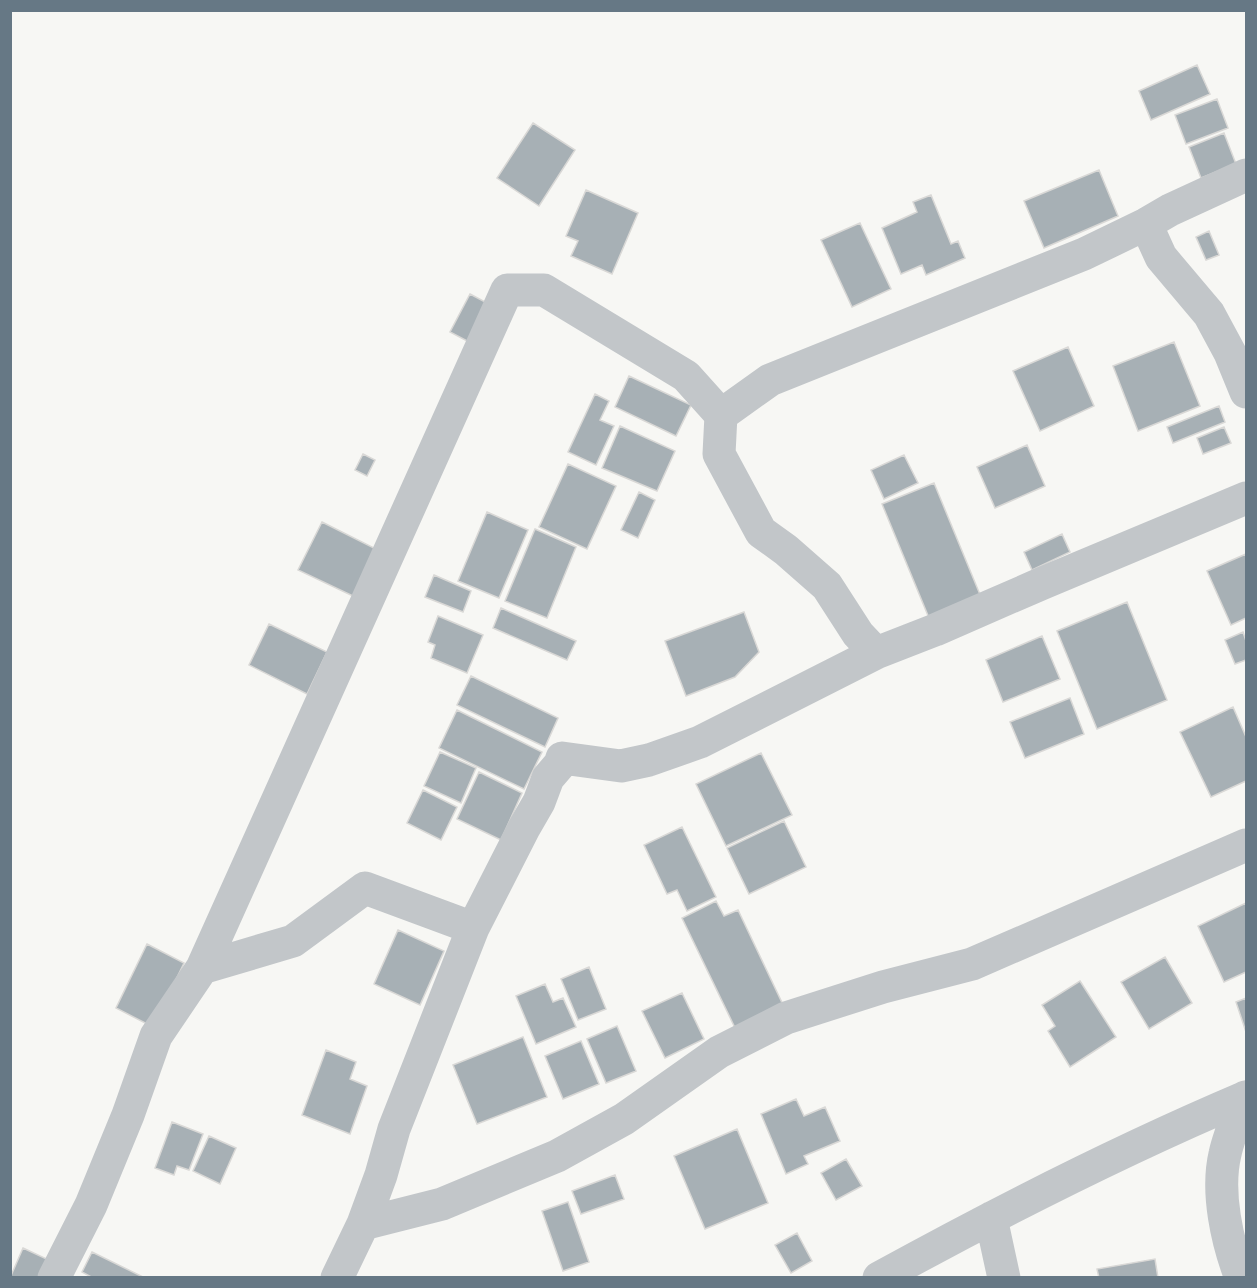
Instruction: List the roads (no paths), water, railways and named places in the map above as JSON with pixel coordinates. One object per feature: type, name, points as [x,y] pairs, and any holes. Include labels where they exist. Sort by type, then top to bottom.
[{"type":"street","points":[[721,415],[770,380],[1084,254],[1170,210],[1246,176]]},
{"type":"street","points":[[1146,224],[1161,257],[1209,314],[1230,353],[1246,392]]},
{"type":"street","points":[[54,1278],[91,1205],[128,1115],[156,1036],[202,968],[507,290],[544,290],[686,376],[721,415],[719,454],[761,532],[786,550],[827,586],[858,634],[876,653]]},
{"type":"street","points":[[345,1272],[381,1175],[394,1129],[473,928],[539,802],[548,778],[560,764],[562,758],[621,766],[649,760],[700,742],[876,653],[1246,498]]},
{"type":"street","points":[[363,1224],[442,1204],[557,1156],[624,1119],[719,1052],[786,1018],[883,987],[972,964],[1246,845]]},
{"type":"street","points":[[202,968],[293,941],[365,888],[473,928]]},
{"type":"street","points":[[879,1278],[991,1218],[1121,1154],[1246,1097]]},
{"type":"street","points":[[1241,1278],[1232,1254],[1222,1199],[1224,1156],[1246,1097]]},
{"type":"street","points":[[991,1218],[1004,1278]]}]
